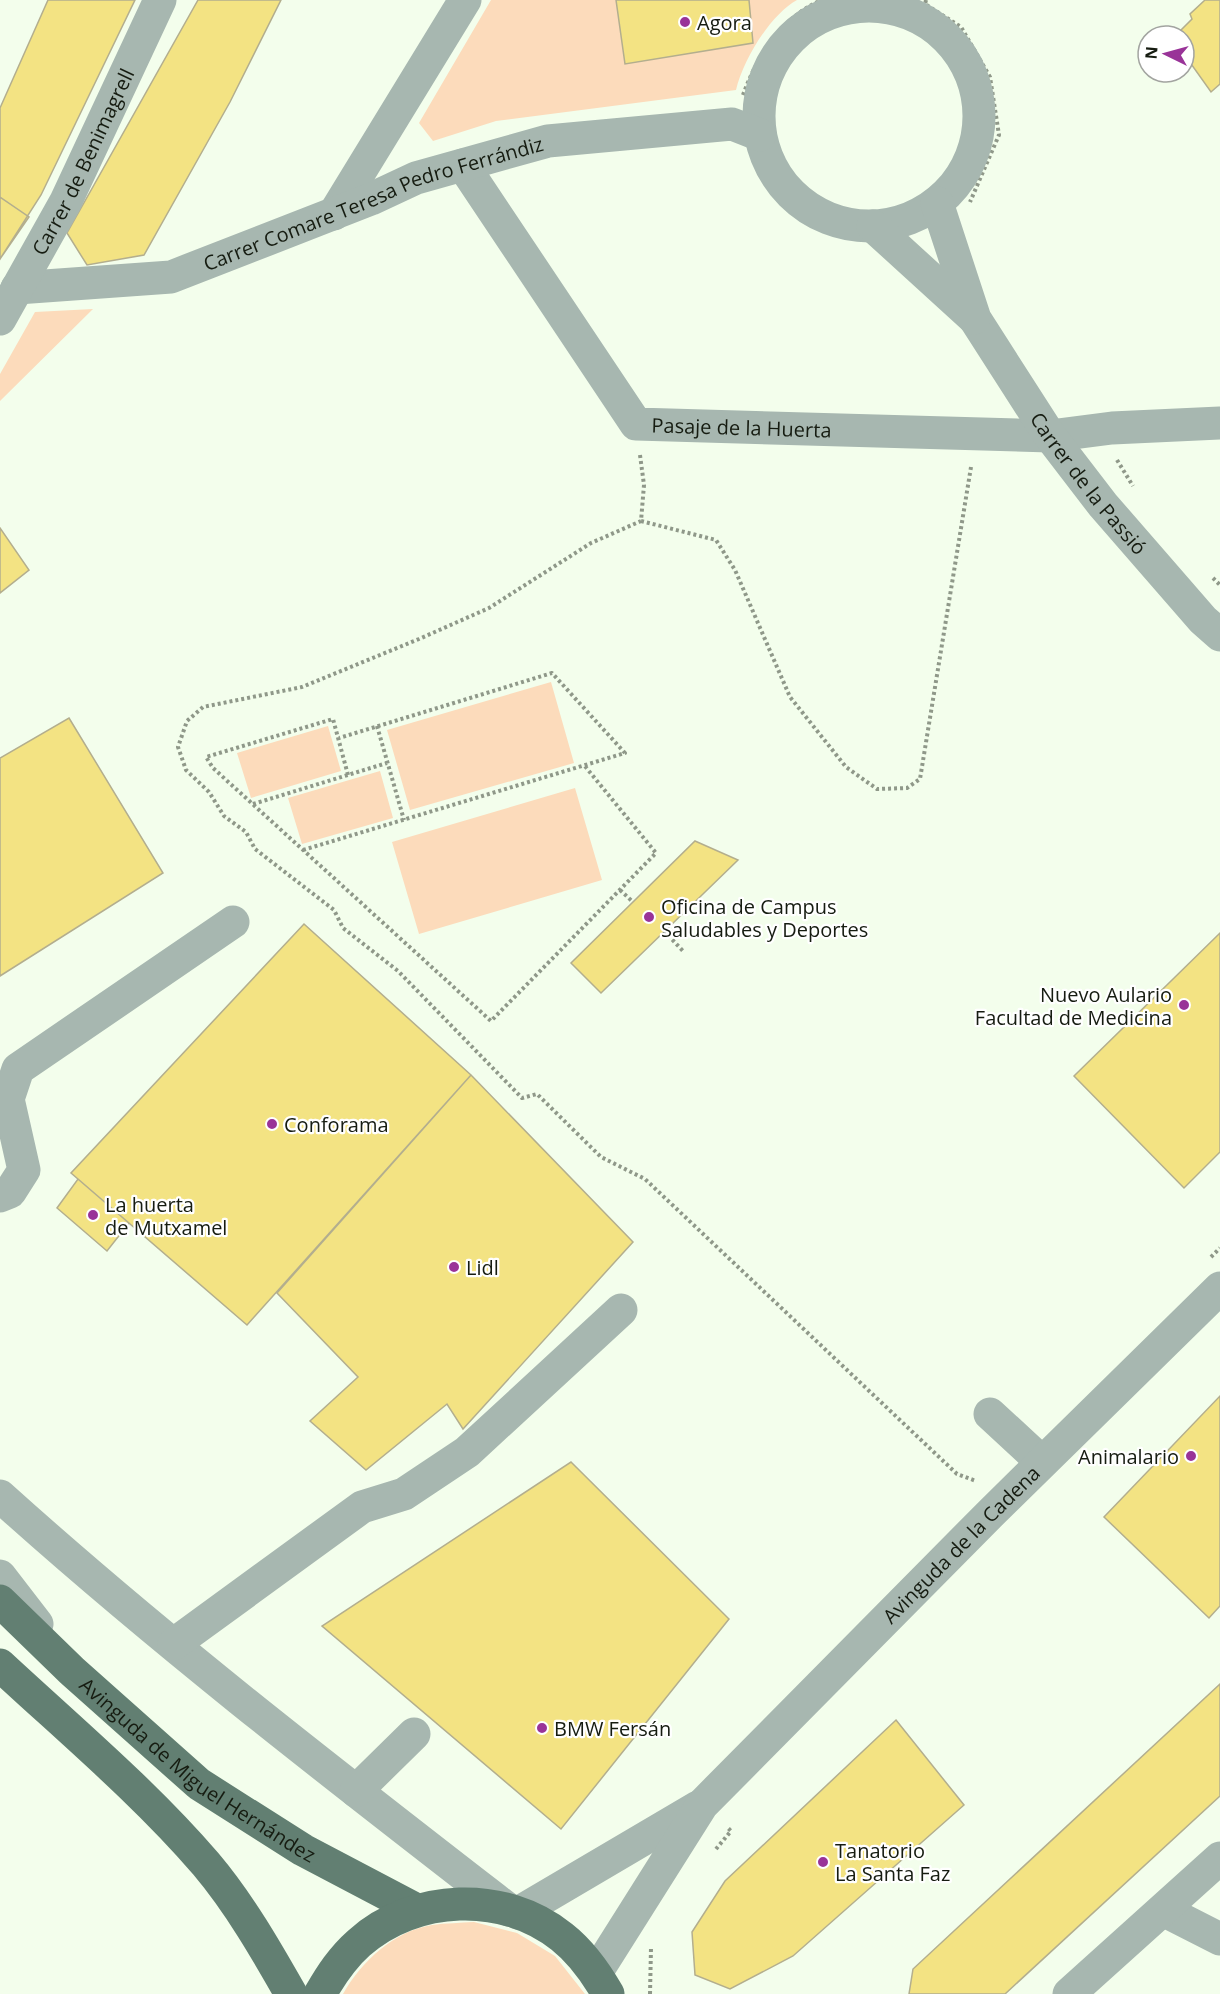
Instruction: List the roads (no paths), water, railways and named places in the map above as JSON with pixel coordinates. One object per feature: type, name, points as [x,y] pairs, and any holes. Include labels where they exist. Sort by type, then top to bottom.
[{"type":"main road","name":"Avinguda de Miguel Hernández","points":[[0,1601],[72,1671],[199,1784],[303,1850],[417,1911]]},
{"type":"main road","points":[[0,1665],[138,1792],[208,1865],[267,1952],[291,1994]]},
{"type":"main road","points":[[320,1994],[336,1967],[359,1943],[386,1923],[417,1911],[447,1904],[478,1904],[513,1911],[562,1936],[602,1983]]},
{"type":"street","name":"Carrer de Benimagrell","points":[[0,320],[66,201],[160,0]]},
{"type":"street","points":[[334,214],[465,0]]},
{"type":"street","points":[[896,3],[945,34],[965,60],[977,91],[979,124],[972,156],[955,185],[952,204],[907,220],[873,226],[839,222],[808,208],[783,185],[765,155],[750,121],[774,59],[795,33],[822,15],[853,5],[896,3]]},
{"type":"street","name":"Carrer Comare Teresa Pedro Ferrándiz","points":[[16,288],[171,277],[334,214],[416,178],[548,141],[750,121]]},
{"type":"street","name":"Pasaje de la Huerta","points":[[463,165],[636,424],[1050,435],[1112,428],[1220,423]]},
{"type":"street","name":"Carrer de la Passió","points":[[952,204],[975,319]]},
{"type":"street","name":"Carrer de la Passió","points":[[873,226],[975,319],[1050,435],[1103,505],[1203,620],[1220,635]]},
{"type":"street","points":[[0,1196],[10,1192],[24,1170],[8,1099],[18,1069],[233,922]]},
{"type":"street","name":"Avinguda de la Cadena","points":[[602,1983],[702,1804],[1042,1462],[1220,1288]]},
{"type":"street","points":[[174,1644],[362,1507],[404,1494],[467,1452],[621,1310]]},
{"type":"street","points":[[990,1414],[1042,1462]]},
{"type":"street","points":[[0,1496],[63,1553],[174,1644],[356,1791],[513,1911]]},
{"type":"street","points":[[0,1576],[72,1671]]},
{"type":"street","points":[[356,1791],[414,1734]]},
{"type":"street","name":"Avinguda de la Cadena","points":[[513,1911],[702,1804]]},
{"type":"street","points":[[1068,1994],[1220,1858]]},
{"type":"street","points":[[1163,1910],[1220,1939]]},
{"type":"street","points":[[1097,1994],[1127,1960],[1137,1933]]},
{"type":"place","name":"Agora","points":[[685,22]]},
{"type":"place","name":"Oficina de Campus Saludables y Deportes","points":[[649,917]]},
{"type":"place","name":"Nuevo Aulario Facultad de Medicina","points":[[1184,1005]]},
{"type":"place","name":"Conforama","points":[[272,1124]]},
{"type":"place","name":"La huerta de Mutxamel","points":[[93,1215]]},
{"type":"place","name":"Lidl","points":[[454,1267]]},
{"type":"place","name":"Animalario","points":[[1191,1456]]},
{"type":"place","name":"BMW Fersán","points":[[542,1728]]},
{"type":"place","name":"Tanatorio La Santa Faz","points":[[823,1862]]}]
